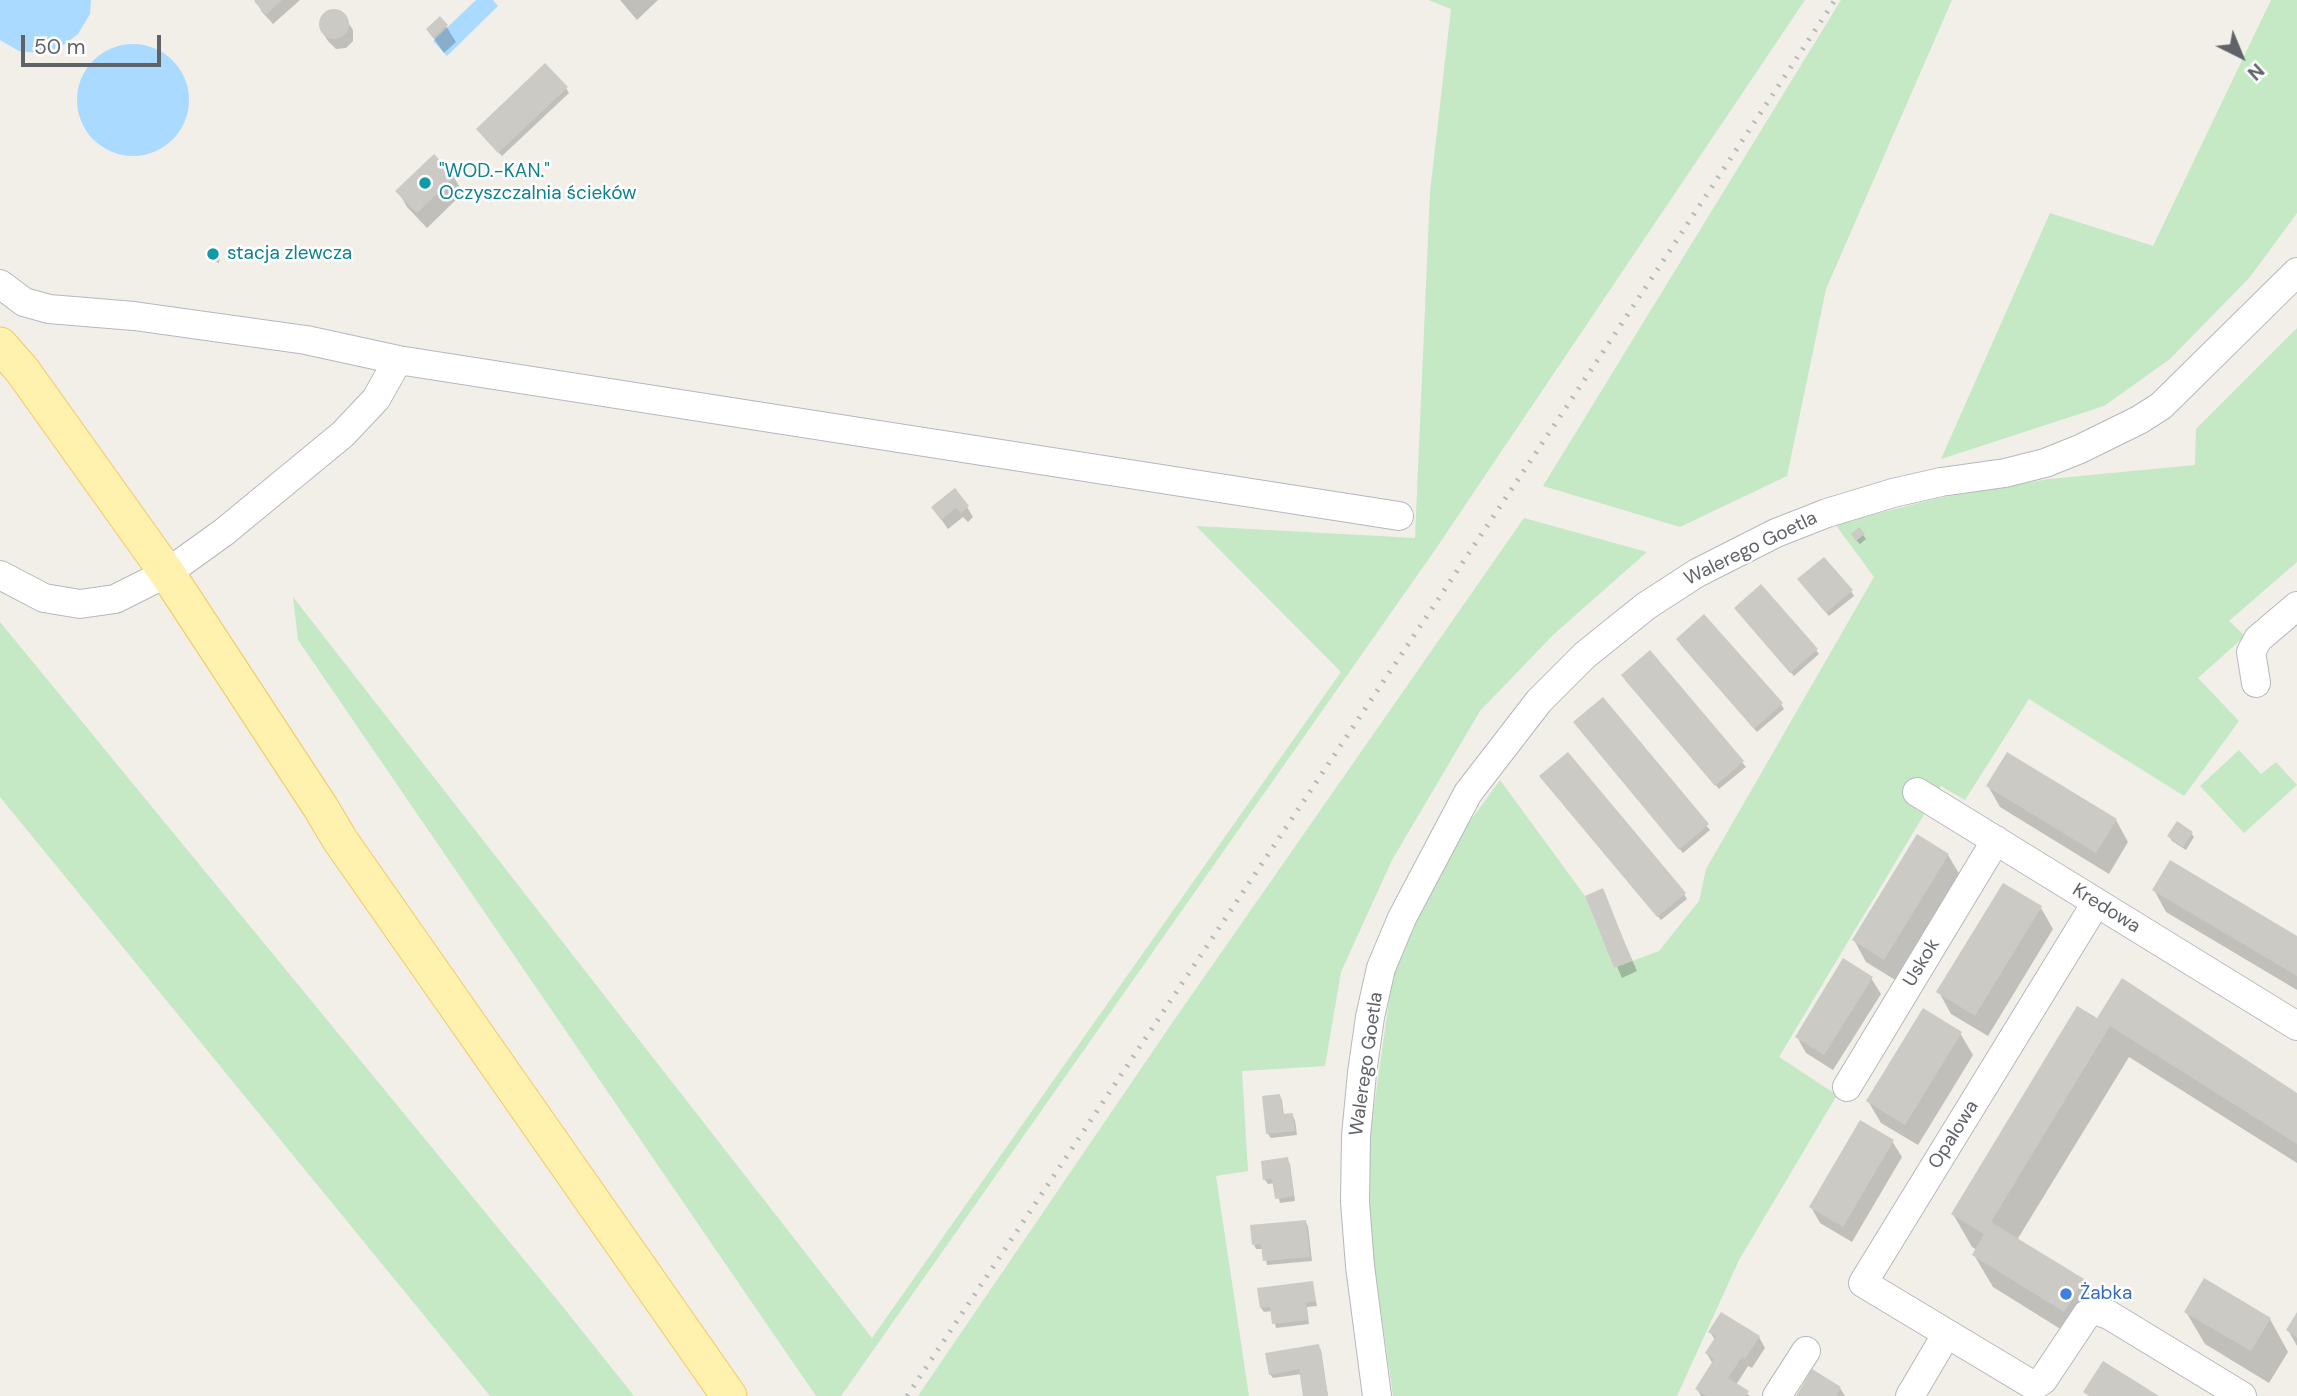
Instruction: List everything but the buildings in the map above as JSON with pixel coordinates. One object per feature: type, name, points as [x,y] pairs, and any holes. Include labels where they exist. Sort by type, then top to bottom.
[{"type":"main road","points":[[0,345],[22,370],[158,577],[253,729],[313,811],[340,840],[729,1396]]},
{"type":"main road","points":[[0,368],[158,577]]},
{"type":"street","name":"Walerego Goetla","points":[[1377,1396],[1360,1266],[1355,1202],[1356,1136],[1362,1073],[1381,968],[1402,918],[1468,793],[1539,701],[1585,655],[1646,606],[1698,573],[1776,533],[1827,513],[1893,493],[2045,463],[2139,420],[2161,406],[2295,280]]},
{"type":"street","points":[[0,284],[24,302],[49,309],[134,316],[306,340],[398,360],[1399,516]]},
{"type":"street","points":[[0,575],[44,598],[80,604],[115,599],[158,577],[224,532],[343,434],[376,399],[398,360]]},
{"type":"street","points":[[2256,683],[2251,652],[2258,639],[2297,606]]},
{"type":"street","name":"Kredowa","points":[[1917,792],[2297,1026]]},
{"type":"street","name":"Uskok","points":[[1847,1087],[1996,840]]},
{"type":"street","name":"Opalowa","points":[[1946,1335],[1863,1283],[2096,903]]},
{"type":"street","points":[[1910,1396],[1946,1335],[2024,1381],[2037,1384],[2048,1374],[2087,1314],[2095,1310],[2101,1311],[2242,1396]]},
{"type":"street","points":[[1777,1396],[1806,1351]]},
{"type":"green space","points":[[1428,0],[1805,0],[1435,550],[841,1396],[816,1396],[298,640],[293,597],[872,1338],[1341,672],[1196,526],[1415,538],[1430,192],[1451,9]]},
{"type":"green space","points":[[1841,0],[1952,0],[1826,289],[1787,476],[1680,527],[1543,486]]},
{"type":"green space","points":[[2271,0],[2297,0],[2297,213],[2250,277],[2170,359],[2104,406],[1941,459],[2050,213],[2153,246]]},
{"type":"green space","points":[[2297,328],[2297,562],[2229,621],[2245,636],[2198,678],[2239,721],[2184,796],[2029,699],[1965,800],[1941,786],[1779,1057],[1837,1095],[1739,1260],[1677,1396],[1393,1396],[1363,1184],[1394,966],[1452,846],[1500,780],[1585,896],[1614,968],[1659,951],[1699,901],[1706,869],[1874,577],[1835,524],[1939,498],[2049,479],[2195,465],[2196,429]]},
{"type":"green space","points":[[1524,518],[1647,552],[1553,635],[1480,711],[1392,860],[1341,972],[1325,1066],[1242,1071],[1248,1171],[1216,1176],[1249,1396],[918,1396],[1170,1026]]},
{"type":"green space","points":[[0,622],[634,1396],[490,1396],[0,797]]},
{"type":"green space","points":[[2239,750],[2261,774],[2276,762],[2297,785],[2244,833],[2200,786]]},
{"type":"water","points":[[0,0],[91,0],[90,14],[78,34],[61,47],[40,53],[19,51],[0,40]]},
{"type":"water","points":[[476,0],[493,0],[498,6],[447,56],[433,41]]},
{"type":"water","points":[[133,44],[154,48],[173,60],[185,79],[189,100],[185,121],[173,140],[154,152],[133,156],[112,152],[93,140],[81,121],[77,100],[81,79],[93,60],[112,48]]},
{"type":"railway","points":[[907,1396],[1835,0]]},
{"type":"place","name":"\"WOD.-KAN.\" Oczyszczalnia ścieków","points":[[425,183]]},
{"type":"place","name":"stacja zlewcza","points":[[213,254]]},
{"type":"place","name":"Żabka","points":[[2066,1294]]}]
